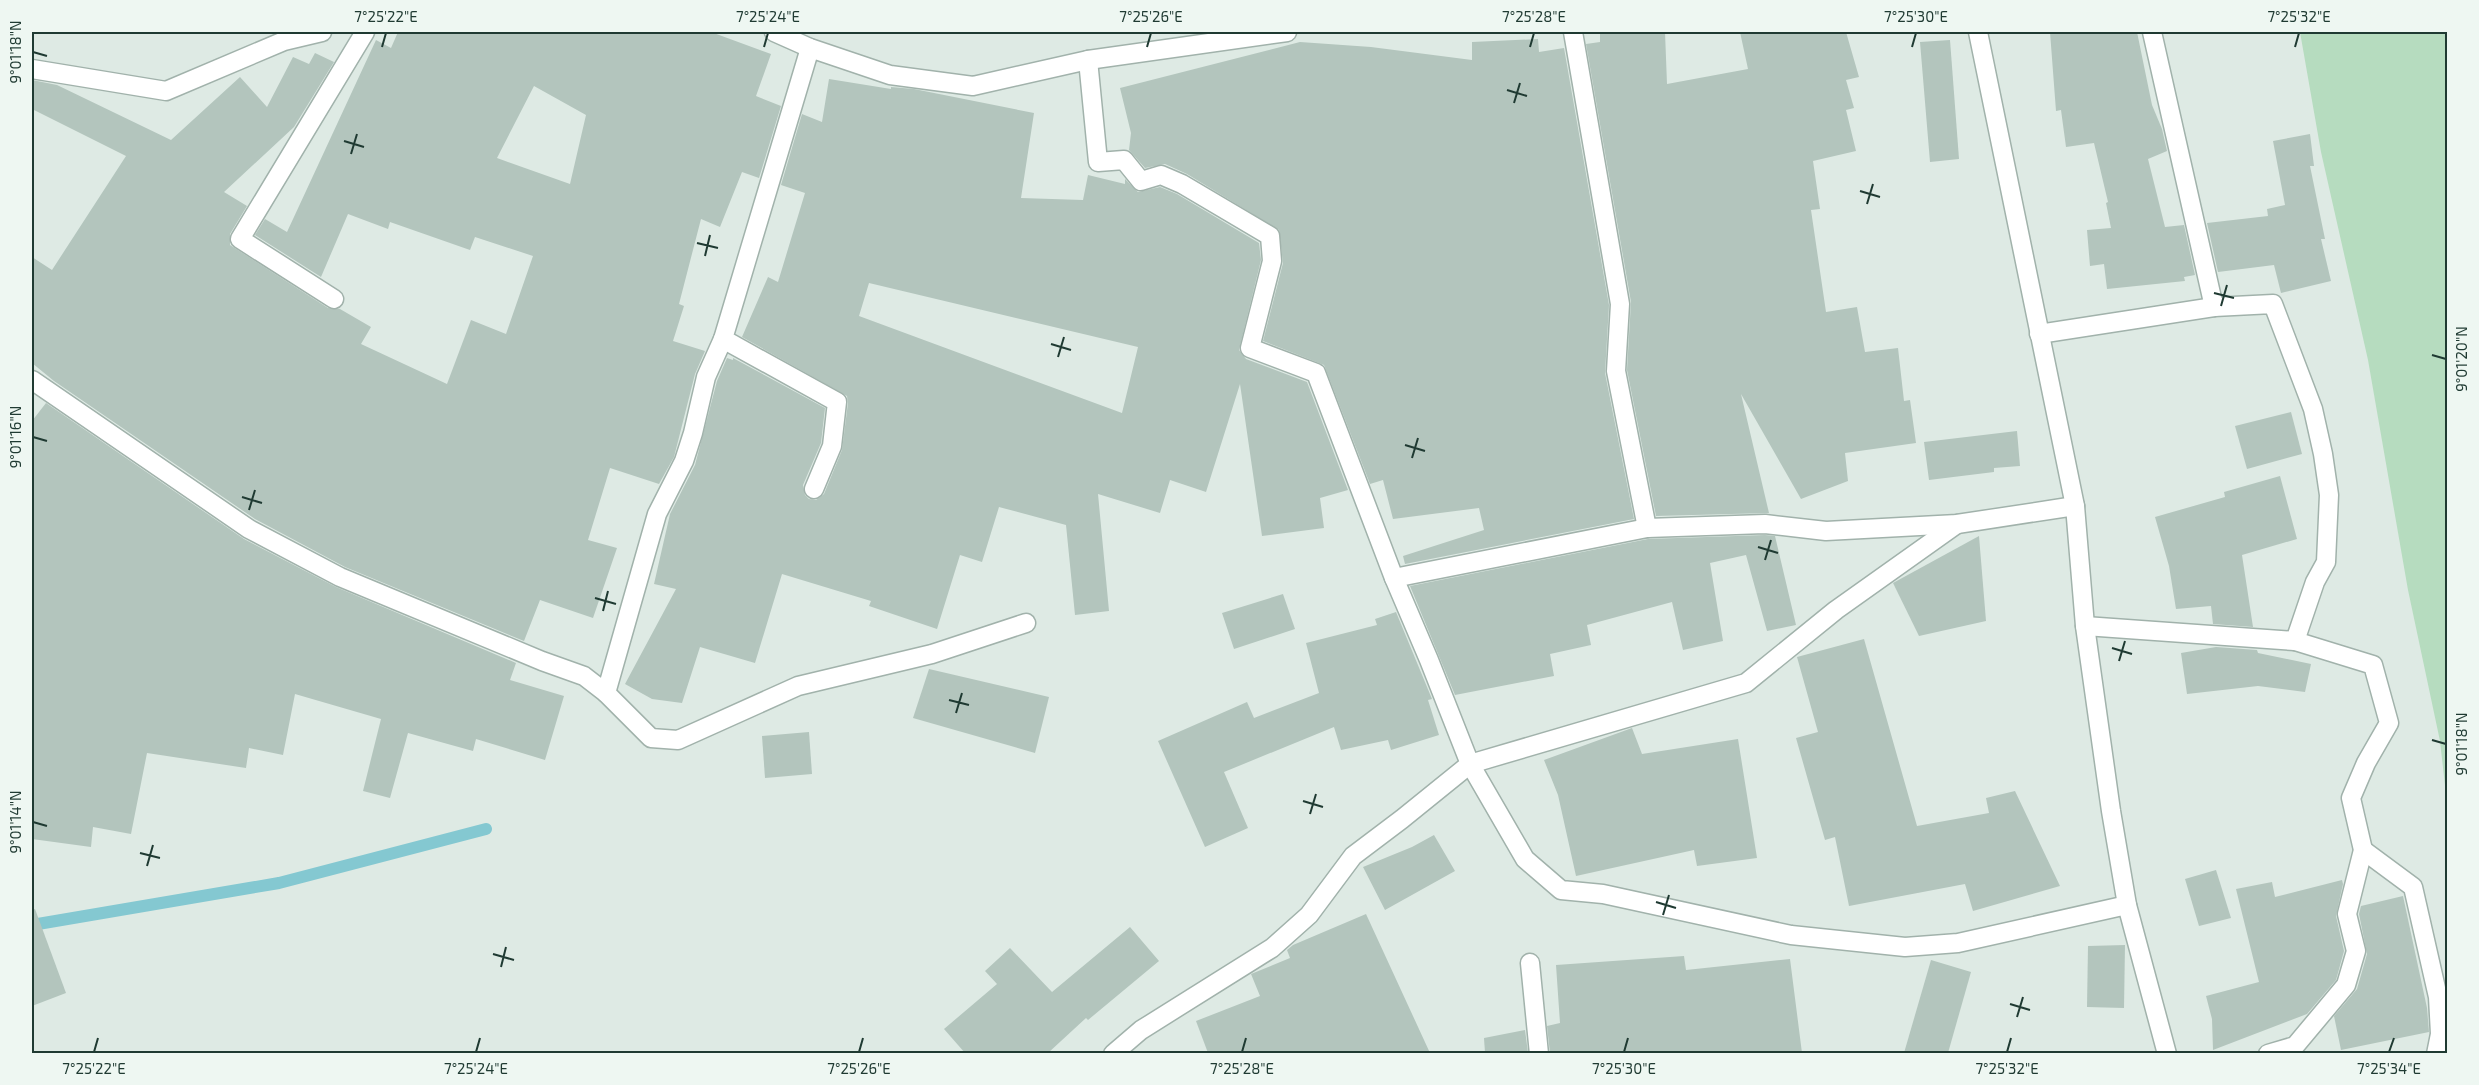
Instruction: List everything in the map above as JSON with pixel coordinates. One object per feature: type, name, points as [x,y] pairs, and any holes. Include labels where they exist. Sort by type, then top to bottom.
[{"type":"street","points":[[32,69],[166,91],[284,41],[322,32]]},
{"type":"street","points":[[334,299],[240,239],[365,32]]},
{"type":"street","points":[[774,32],[810,48],[890,75],[973,87],[1088,60],[1287,32]]},
{"type":"street","points":[[1573,32],[1620,304],[1616,371],[1647,528]]},
{"type":"street","points":[[1978,32],[2075,506],[2085,626],[2111,811],[2127,905],[2167,1053]]},
{"type":"street","points":[[2152,32],[2214,308]]},
{"type":"street","points":[[606,693],[657,514],[684,461],[706,377],[723,339],[810,48]]},
{"type":"street","points":[[1088,60],[1098,162],[1124,160],[1141,181],[1161,175],[1171,179],[1270,236],[1272,261],[1250,348],[1316,373],[1394,578],[1470,764],[1525,859],[1561,890],[1603,894],[1791,935],[1905,947],[1958,943],[2127,905]]},
{"type":"street","points":[[2039,334],[2214,308],[2273,304],[2313,409],[2329,495],[2326,562],[2315,582],[2295,641]]},
{"type":"street","points":[[723,339],[837,402],[832,446],[814,489]]},
{"type":"street","points":[[32,380],[249,529],[339,577],[542,661],[584,676],[606,693],[651,738],[678,740],[798,686],[932,654],[1026,623]]},
{"type":"street","points":[[1394,578],[1647,528],[1765,524],[1826,531],[1957,524],[2075,506]]},
{"type":"street","points":[[1113,1053],[1142,1030],[1272,948],[1309,915],[1353,856],[1470,764],[1746,683],[1836,610],[1957,524]]},
{"type":"street","points":[[2085,626],[2295,641],[2373,665],[2389,723],[2366,763],[2351,798],[2363,850],[2347,914],[2356,951],[2346,985],[2295,1046],[2268,1053]]},
{"type":"street","points":[[2363,850],[2412,887],[2438,997],[2440,1034],[2436,1053]]},
{"type":"street","points":[[1530,963],[1539,1053]]},
{"type":"green space","points":[[2300,32],[2447,32],[2447,803],[2440,741],[2408,590],[2368,360],[2321,152]]},
{"type":"building","points":[[398,32],[711,32],[771,54],[756,96],[781,106],[759,178],[742,172],[720,227],[701,219],[679,304],[684,306],[673,341],[705,351],[695,374],[674,457],[659,484],[610,468],[588,540],[617,548],[593,618],[540,600],[524,641],[345,567],[255,519],[54,381],[32,363],[32,257],[52,270],[126,156],[32,109],[32,80],[57,85],[171,140],[240,77],[267,107],[293,57],[309,64],[315,53],[334,62],[294,127],[224,192],[247,206],[230,234],[230,245],[328,308],[340,309],[371,327],[361,344],[447,384],[471,320],[506,334],[533,256],[475,237],[470,250],[390,222],[388,229],[348,214],[321,277],[255,235],[265,219],[287,232],[376,40],[391,48]],"holes":[[[534,86],[586,115],[570,184],[497,158]]]},
{"type":"building","points":[[1665,32],[1667,84],[1748,69],[1740,32],[1846,32],[1859,77],[1846,80],[1854,108],[1846,110],[1856,151],[1813,161],[1820,209],[1811,210],[1826,312],[1857,307],[1865,352],[1898,348],[1904,401],[1910,400],[1916,443],[1845,453],[1848,481],[1801,499],[1741,394],[1769,513],[1656,516],[1627,370],[1631,302],[1586,44],[1600,42],[1600,33]]},
{"type":"building","points":[[2050,32],[2137,32],[2152,105],[2162,129],[2167,151],[2148,159],[2165,227],[2184,225],[2195,275],[2184,277],[2185,281],[2107,289],[2104,264],[2090,266],[2087,230],[2111,228],[2106,203],[2108,202],[2094,143],[2066,147],[2061,110],[2056,111]]},
{"type":"building","points":[[1538,39],[1539,52],[1564,48],[1609,305],[1605,373],[1634,519],[1405,564],[1403,556],[1484,530],[1479,508],[1393,519],[1383,480],[1370,484],[1324,365],[1263,341],[1283,263],[1279,230],[1187,174],[1165,164],[1145,168],[1129,150],[1131,133],[1120,88],[1300,42],[1371,47],[1472,60],[1472,42]]},
{"type":"building","points":[[1950,40],[1959,159],[1930,162],[1920,42]]},
{"type":"building","points":[[829,79],[891,89],[891,87],[914,89],[1034,113],[1021,198],[1083,200],[1088,175],[1125,184],[1125,179],[1138,192],[1160,187],[1177,194],[1259,243],[1261,260],[1239,350],[1246,359],[1307,382],[1348,490],[1320,498],[1324,528],[1262,536],[1240,384],[1206,492],[1170,480],[1160,513],[1098,494],[1109,611],[1075,615],[1066,525],[999,507],[982,562],[960,555],[937,629],[869,606],[871,601],[782,574],[755,663],[700,647],[682,703],[652,699],[625,684],[676,589],[654,584],[670,514],[695,465],[717,381],[727,358],[733,360],[733,358],[825,408],[821,443],[803,485],[805,495],[809,499],[816,500],[824,494],[842,450],[847,396],[742,337],[768,277],[778,282],[805,193],[781,185],[802,114],[822,122]],"holes":[[[869,283],[1138,347],[1122,413],[859,316]]]},
{"type":"building","points":[[2310,134],[2314,166],[2310,166],[2325,239],[2321,239],[2331,281],[2281,293],[2274,265],[2218,272],[2207,223],[2268,216],[2267,209],[2285,205],[2273,141]]},
{"type":"building","points":[[46,403],[244,539],[336,587],[516,663],[510,680],[564,696],[545,760],[476,739],[473,751],[408,733],[390,798],[363,791],[381,719],[295,694],[283,755],[249,748],[246,768],[147,753],[131,834],[93,827],[91,847],[32,839],[32,421]]},
{"type":"building","points":[[2291,412],[2302,454],[2247,469],[2235,426]]},
{"type":"building","points":[[2017,431],[2020,466],[1994,468],[1994,472],[1929,480],[1924,442]]},
{"type":"building","points":[[2280,476],[2297,539],[2242,555],[2253,627],[2213,624],[2211,606],[2176,609],[2169,566],[2155,517],[2225,497],[2224,492]]},
{"type":"building","points":[[1775,536],[1796,625],[1767,631],[1746,555],[1710,563],[1723,641],[1683,650],[1672,602],[1587,625],[1591,645],[1550,654],[1554,676],[1455,695],[1410,586],[1648,539]]},
{"type":"building","points":[[1979,536],[1986,621],[1919,636],[1893,583]]},
{"type":"building","points":[[1283,594],[1295,629],[1234,649],[1222,613]]},
{"type":"building","points":[[1396,612],[1432,699],[1428,700],[1439,735],[1391,750],[1388,740],[1341,750],[1334,727],[1224,772],[1248,828],[1205,847],[1158,741],[1247,702],[1254,718],[1319,693],[1306,643],[1377,625],[1375,619]]},
{"type":"building","points":[[1864,639],[1917,826],[1989,813],[1986,798],[2015,791],[2060,886],[1973,911],[1965,884],[1849,906],[1835,837],[1825,840],[1796,738],[1818,732],[1797,657]]},
{"type":"building","points":[[2216,647],[2257,650],[2258,653],[2311,664],[2305,692],[2258,686],[2187,694],[2181,653]]},
{"type":"building","points":[[929,669],[1049,697],[1035,753],[913,718]]},
{"type":"building","points":[[1632,728],[1642,754],[1738,739],[1757,858],[1697,866],[1694,850],[1576,876],[1558,795],[1544,760]]},
{"type":"building","points":[[809,732],[812,774],[765,778],[762,736]]},
{"type":"building","points":[[1434,835],[1455,871],[1385,910],[1363,867],[1412,847]]},
{"type":"building","points":[[2216,870],[2231,918],[2199,926],[2185,879]]},
{"type":"building","points":[[2342,880],[2336,916],[2344,951],[2336,980],[2307,1014],[2213,1050],[2212,1019],[2206,996],[2259,982],[2236,889],[2272,882],[2275,897]]},
{"type":"building","points":[[2403,896],[2427,1008],[2429,1032],[2341,1050],[2334,1016],[2357,989],[2367,954],[2359,914],[2361,906]]},
{"type":"building","points":[[35,909],[66,993],[32,1006],[32,910]]},
{"type":"building","points":[[1366,914],[1430,1053],[1208,1053],[1196,1021],[1260,996],[1251,974],[1290,958],[1287,950],[1293,945]]},
{"type":"building","points":[[1130,927],[1159,961],[1088,1020],[1086,1018],[1048,1053],[965,1053],[944,1029],[997,984],[985,971],[1010,948],[1052,992]]},
{"type":"building","points":[[2125,945],[2124,1008],[2087,1007],[2088,946]]},
{"type":"building","points":[[1684,956],[1686,970],[1790,959],[1802,1053],[1550,1053],[1547,1026],[1560,1023],[1556,965]]},
{"type":"building","points":[[1931,960],[1971,972],[1948,1053],[1904,1053]]},
{"type":"building","points":[[1525,1030],[1528,1053],[1485,1053],[1484,1038]]},
{"type":"waterway","points":[[32,925],[279,883],[486,829]]}]
